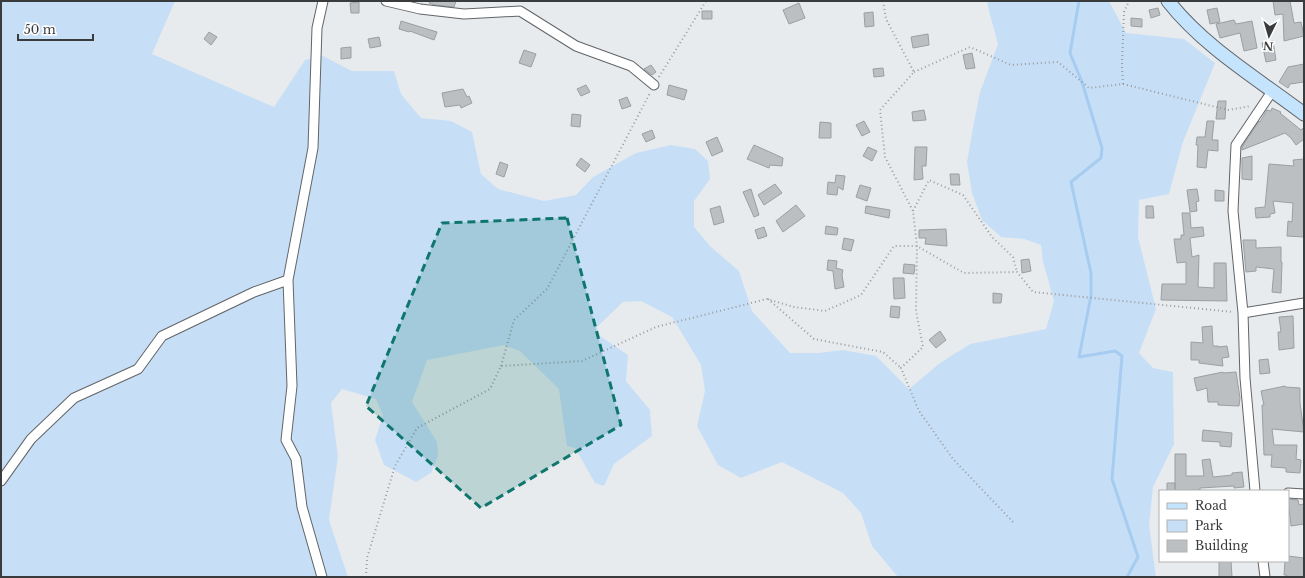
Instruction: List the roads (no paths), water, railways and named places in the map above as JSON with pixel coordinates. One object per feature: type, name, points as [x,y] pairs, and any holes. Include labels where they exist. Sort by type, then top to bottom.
[{"type":"street","points":[[322,577],[302,507],[296,459],[286,440],[292,386],[288,280],[313,148],[317,28],[323,1]]},
{"type":"street","points":[[386,1],[420,9],[464,14],[520,11],[576,46],[631,66],[654,84]]},
{"type":"street","points":[[1168,1],[1194,30],[1304,114]]},
{"type":"street","points":[[1255,490],[1245,378],[1243,313],[1233,211],[1236,145],[1273,90]]},
{"type":"street","points":[[1,481],[31,438],[74,398],[138,369],[162,336],[254,292],[288,280]]},
{"type":"street","points":[[1243,313],[1304,303]]},
{"type":"street","points":[[1289,493],[1304,494]]},
{"type":"street","points":[[1263,562],[1265,577]]},
{"type":"waterway","points":[[1079,1],[1070,53],[1082,82],[1102,148],[1101,158],[1071,182],[1091,273],[1091,296],[1079,357],[1115,351],[1122,356],[1112,479],[1138,557],[1127,577]]}]
